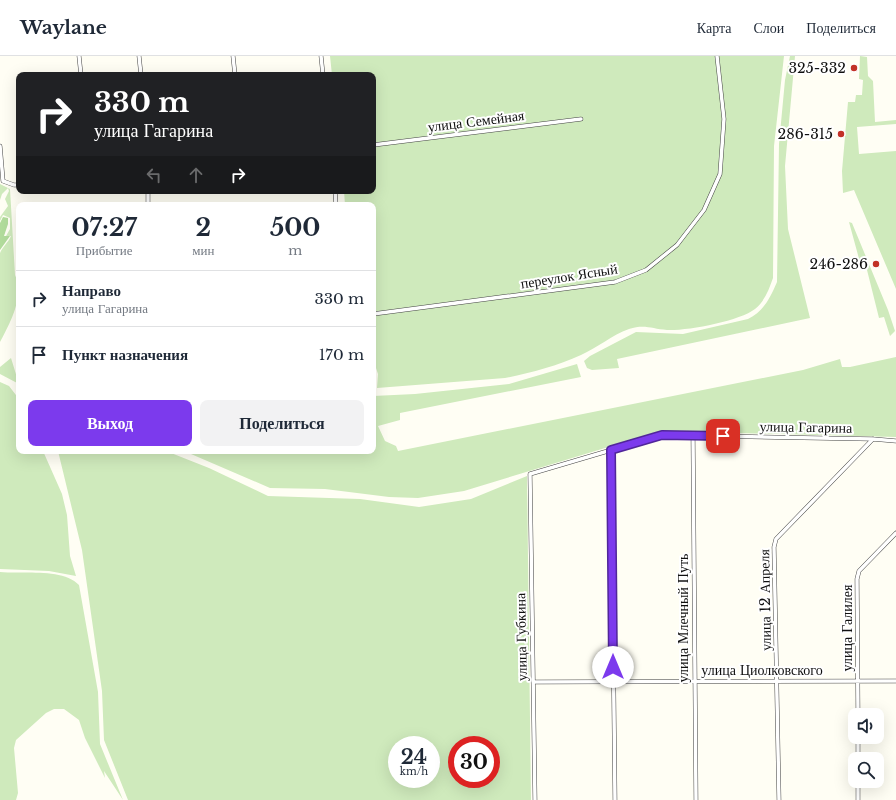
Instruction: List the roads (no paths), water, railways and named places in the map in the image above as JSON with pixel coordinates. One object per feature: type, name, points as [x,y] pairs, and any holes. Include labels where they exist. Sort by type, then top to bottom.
[{"type":"street","points":[[79,56],[81,72]]},
{"type":"street","points":[[139,56],[140,72]]},
{"type":"street","points":[[233,56],[235,72]]},
{"type":"street","points":[[321,56],[323,72]]},
{"type":"street","name":"переулок Ясный","points":[[376,314],[615,282],[646,270],[677,245],[704,210],[720,174],[724,119],[717,56]]},
{"type":"street","name":"улица Семейная","points":[[376,145],[581,119]]},
{"type":"street","points":[[0,146],[3,181],[16,185]]},
{"type":"street","name":"улица Гагарина","points":[[530,474],[662,435],[873,439],[896,441]]},
{"type":"street","name":"улица Млечный Путь","points":[[693,436],[696,800]]},
{"type":"street","name":"улица 12 Апреля","points":[[778,800],[774,547],[776,539],[873,439]]},
{"type":"street","points":[[611,450],[615,800]]},
{"type":"street","name":"улица Губкина","points":[[530,474],[535,800]]},
{"type":"street","name":"улица Галилея","points":[[858,708],[857,579],[859,571],[896,533]]},
{"type":"street","name":"улица Циолковского","points":[[533,682],[896,681]]},
{"type":"street","points":[[858,788],[858,800]]},
{"type":"place","name":"325-332","points":[[854,68]]},
{"type":"place","name":"286-315","points":[[841,134]]},
{"type":"place","name":"246-286","points":[[876,264]]}]
